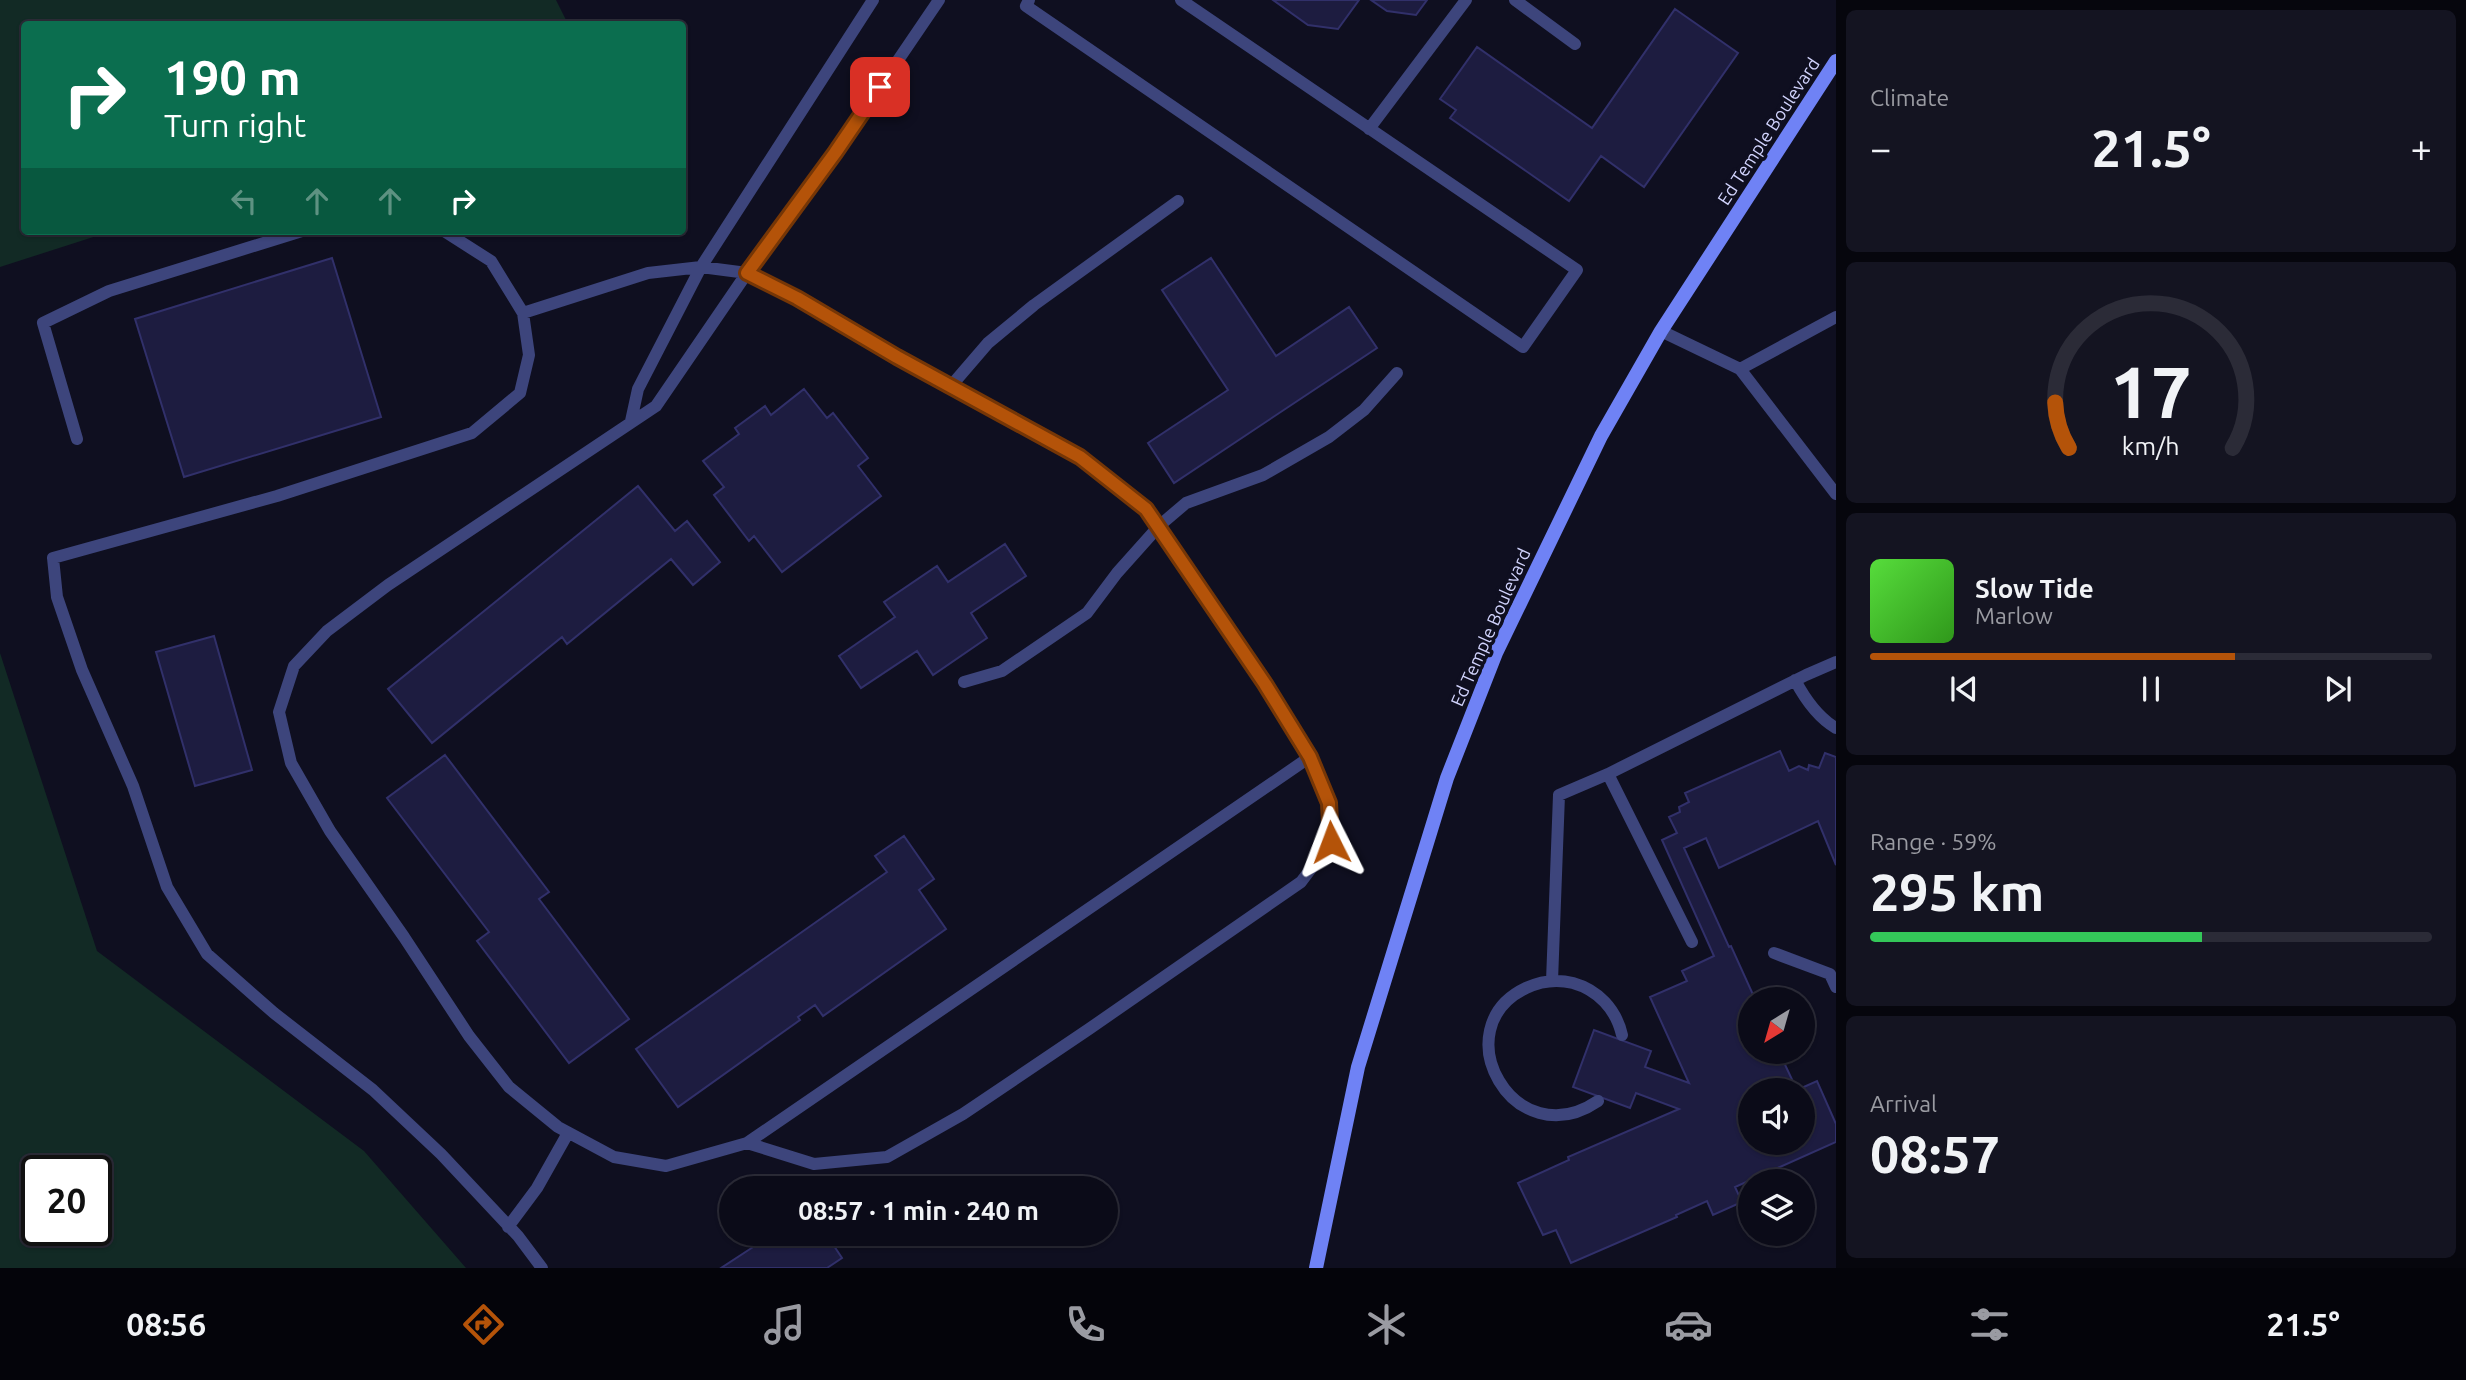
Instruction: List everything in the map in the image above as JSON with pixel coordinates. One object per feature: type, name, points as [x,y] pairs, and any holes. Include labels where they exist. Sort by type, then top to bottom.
[{"type":"main road","name":"Ed Temple Boulevard","points":[[1317,1268],[1358,1067],[1447,778],[1496,653],[1601,436],[1661,331],[1836,61]]},
{"type":"lane","points":[[631,421],[638,389],[701,267],[873,0]]},
{"type":"lane","points":[[939,0],[835,153],[747,273],[656,406],[388,585],[327,631],[293,666],[279,712],[291,763],[330,831],[469,1036],[509,1087],[558,1127],[614,1157],[666,1166],[747,1143],[1310,757]]},
{"type":"lane","points":[[1029,0],[1026,6],[1523,347],[1577,270],[1181,0]]},
{"type":"lane","points":[[1369,129],[1466,0]]},
{"type":"lane","points":[[1515,0],[1575,44]]},
{"type":"lane","points":[[951,386],[988,344],[1034,305],[1178,201]]},
{"type":"lane","points":[[77,439],[43,323],[109,291],[289,235]]},
{"type":"lane","points":[[450,235],[491,261],[523,313],[529,355],[520,393],[472,433],[277,496],[53,558],[57,597],[82,670],[133,786],[167,887],[207,954],[274,1013],[373,1090],[442,1154],[542,1268]]},
{"type":"lane","points":[[523,313],[648,273],[701,267],[747,273],[797,298],[1080,457],[1146,509],[1159,526],[1265,684],[1310,757],[1329,803],[1331,842],[1301,882],[963,1114],[887,1157],[814,1164],[747,1143]]},
{"type":"lane","points":[[1740,369],[1836,317]]},
{"type":"lane","points":[[1661,331],[1740,369],[1836,494]]},
{"type":"lane","points":[[964,682],[1002,671],[1087,612],[1159,526],[1186,503],[1263,475],[1329,437],[1364,410],[1397,373]]},
{"type":"lane","points":[[1552,981],[1559,795],[1608,774],[1836,662]]},
{"type":"lane","points":[[1796,680],[1811,706],[1836,727]]},
{"type":"lane","points":[[1608,774],[1692,942]]},
{"type":"lane","points":[[1774,953],[1833,972],[1836,987]]},
{"type":"lane","points":[[1598,1101],[1565,1115],[1538,1113],[1521,1105],[1501,1086],[1493,1072],[1489,1057],[1492,1026],[1502,1007],[1521,990],[1552,981],[1570,982],[1594,992],[1613,1011],[1622,1035]]},
{"type":"lane","points":[[508,1227],[537,1188],[568,1133]]},
{"type":"green space","points":[[0,0],[556,0],[566,21],[21,21],[21,235],[100,235],[0,267]]},
{"type":"green space","points":[[0,653],[97,951],[364,1151],[466,1268],[0,1268]]},
{"type":"building","points":[[1273,0],[1359,0],[1338,29],[1308,25]]},
{"type":"building","points":[[1371,0],[1427,0],[1416,15],[1387,11]]},
{"type":"building","points":[[1675,9],[1738,53],[1644,187],[1601,156],[1569,201],[1450,118],[1456,110],[1440,99],[1477,47],[1592,128]]},
{"type":"building","points":[[332,258],[381,417],[184,477],[135,319]]},
{"type":"building","points":[[1211,258],[1276,356],[1349,307],[1377,348],[1174,483],[1148,443],[1228,390],[1162,290]]},
{"type":"building","points":[[804,389],[827,418],[833,413],[868,458],[858,466],[881,496],[782,572],[754,536],[749,541],[714,495],[724,487],[703,461],[739,434],[735,428],[765,406],[771,415]]},
{"type":"building","points":[[638,486],[675,531],[687,521],[720,562],[693,585],[671,559],[567,644],[562,637],[432,743],[388,689]]},
{"type":"building","points":[[1005,544],[1026,576],[971,613],[987,638],[933,675],[917,651],[861,688],[839,656],[895,617],[884,602],[937,566],[948,582]]},
{"type":"building","points":[[214,636],[252,770],[195,786],[156,652]]},
{"type":"building","points":[[1780,751],[1789,771],[1799,766],[1808,770],[1809,765],[1819,768],[1825,753],[1836,757],[1836,865],[1818,821],[1719,868],[1706,838],[1684,848],[1750,987],[1738,987],[1738,1064],[1785,1064],[1791,1078],[1738,1078],[1738,1155],[1807,1155],[1775,1169],[1738,1169],[1738,1186],[1735,1187],[1738,1204],[1713,1215],[1707,1201],[1676,1215],[1677,1217],[1571,1263],[1556,1230],[1543,1235],[1518,1183],[1569,1160],[1568,1157],[1679,1109],[1636,1093],[1630,1108],[1573,1087],[1594,1030],[1651,1051],[1645,1067],[1689,1083],[1650,997],[1687,981],[1682,971],[1714,956],[1662,840],[1677,833],[1669,817],[1680,812],[1679,807],[1689,802],[1685,793]]},
{"type":"building","points":[[445,755],[549,892],[539,899],[629,1019],[569,1063],[477,941],[489,932],[387,798]]},
{"type":"building","points":[[904,836],[934,879],[919,890],[946,929],[823,1016],[815,1005],[798,1017],[800,1020],[678,1107],[636,1049],[887,872],[875,856]]},
{"type":"building","points":[[1817,1081],[1836,1124],[1836,1142],[1815,1151]]},
{"type":"building","points":[[755,1246],[834,1246],[842,1258],[827,1268],[721,1268]]},
{"type":"route","points":[[880,87],[747,273],[797,298],[897,357],[1080,457],[1146,509],[1189,569],[1310,757],[1329,803],[1331,842]]}]
